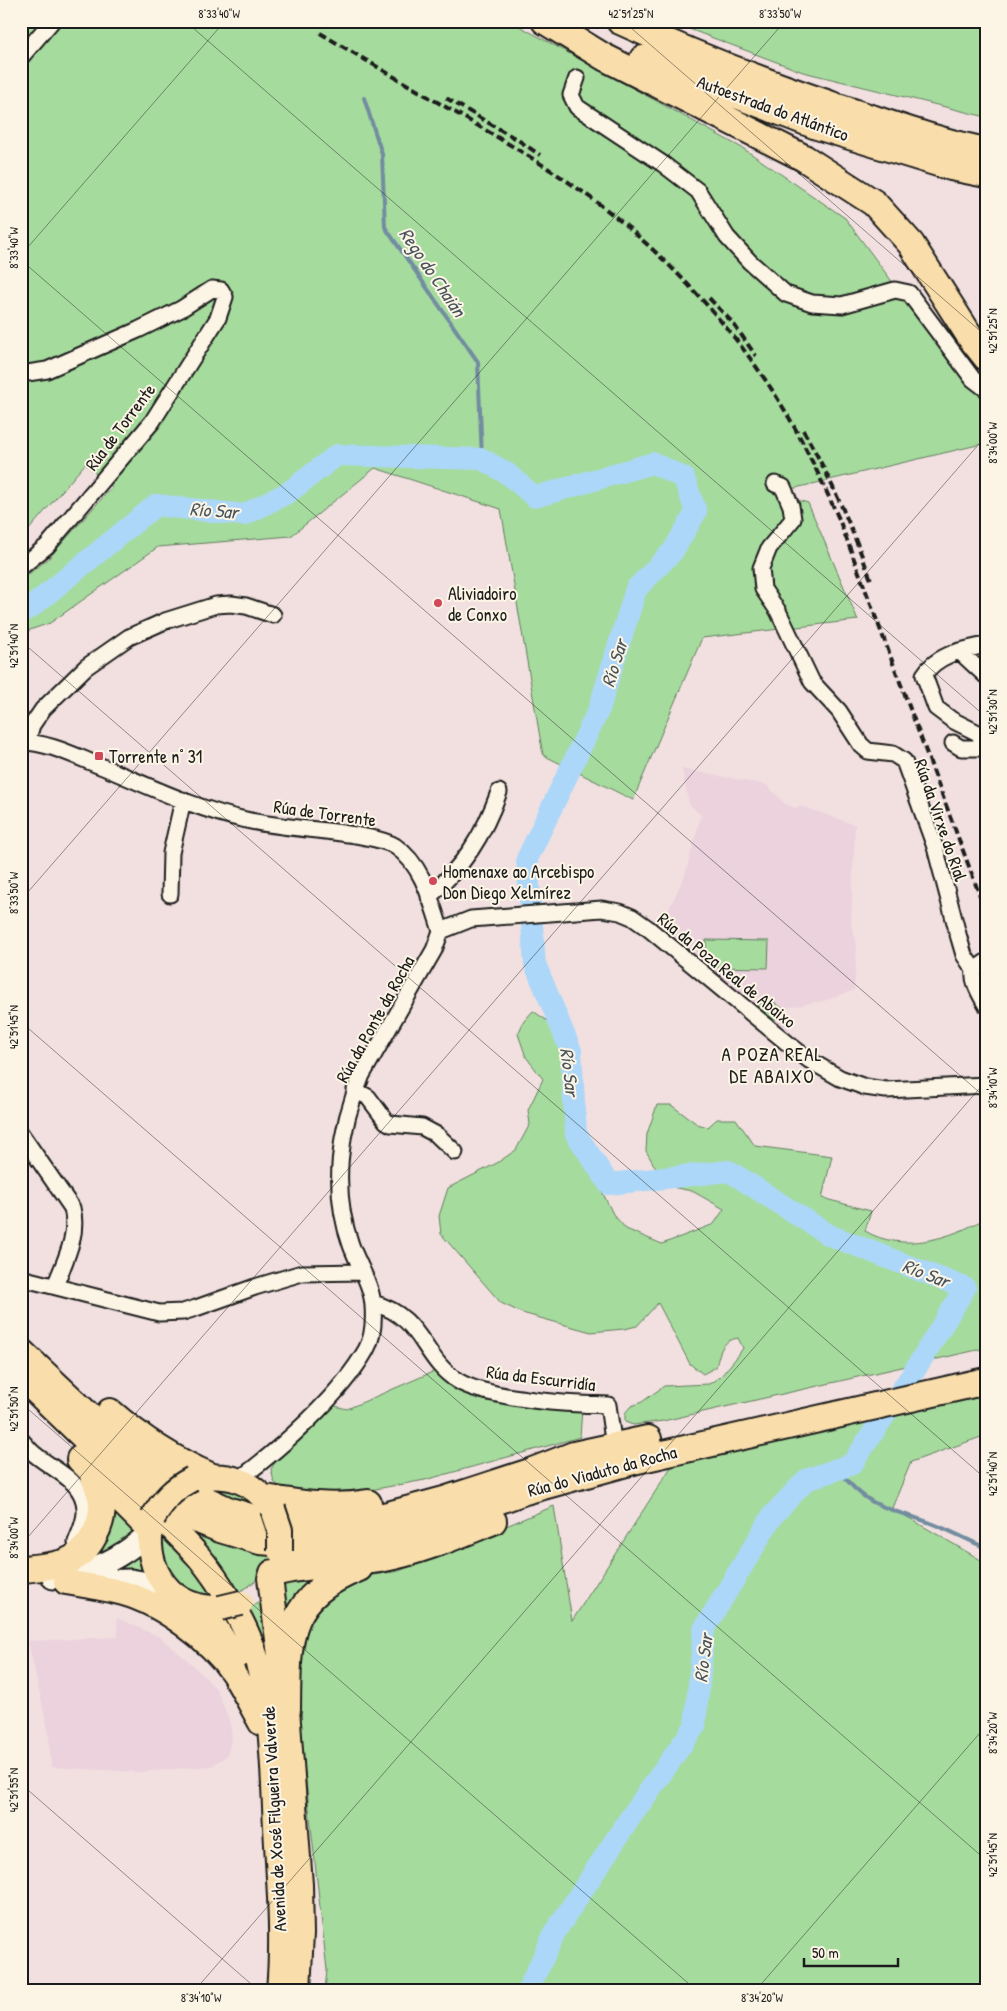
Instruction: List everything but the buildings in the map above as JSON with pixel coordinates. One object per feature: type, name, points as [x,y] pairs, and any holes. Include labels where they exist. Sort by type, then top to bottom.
[{"type":"highway","points":[[545,21],[604,57],[804,158],[874,203],[911,244],[971,338],[986,357]]},
{"type":"highway","name":"Autoestrada do Atlántico","points":[[567,21],[661,67],[816,126],[986,152]]},
{"type":"highway","name":"Autoestrada do Atlántico","points":[[620,21],[667,43],[805,97],[953,148],[986,174]]},
{"type":"highway","points":[[953,148],[986,139]]},
{"type":"highway","points":[[21,1332],[131,1430],[201,1477]]},
{"type":"highway","points":[[21,1352],[108,1434],[153,1470],[191,1493],[225,1520]]},
{"type":"highway","name":"Rúa do Viaduto da Rocha","points":[[225,1520],[260,1541],[320,1546],[379,1539],[439,1522],[525,1491],[637,1460],[669,1443],[986,1364]]},
{"type":"highway","points":[[21,1376],[94,1448],[132,1481],[174,1510],[225,1520]]},
{"type":"highway","name":"Rúa do Viaduto da Rocha","points":[[225,1520],[326,1525],[388,1516],[530,1472],[574,1455],[614,1447],[669,1443],[986,1381]]},
{"type":"highway","points":[[21,1400],[150,1527]]},
{"type":"highway","points":[[265,1500],[305,1505],[357,1504],[390,1499],[537,1456],[554,1453],[574,1455]]},
{"type":"highway","points":[[275,1567],[304,1567],[380,1559],[415,1551],[581,1486],[637,1460]]},
{"type":"highway","points":[[24,1576],[63,1563],[77,1556],[91,1540],[98,1527],[102,1506],[101,1495],[91,1469]]},
{"type":"highway","points":[[287,1709],[290,1642],[295,1623],[302,1608],[322,1586],[344,1574],[380,1559]]},
{"type":"main road","points":[[201,1477],[238,1480],[265,1500],[280,1530],[275,1567],[252,1596],[231,1605],[196,1605],[185,1601],[165,1586],[153,1567],[148,1545],[150,1527],[162,1502],[175,1488],[201,1477]]},
{"type":"main road","name":"Avenida de Xosé Filgueira Valverde","points":[[132,1481],[151,1506],[200,1559],[227,1597],[241,1621],[258,1660],[267,1700],[272,1735],[282,1927],[279,1990]]},
{"type":"main road","name":"Avenida de Xosé Filgueira Valverde","points":[[275,1567],[300,1885],[301,1933],[298,1990]]},
{"type":"main road","points":[[66,1582],[124,1593],[142,1600],[188,1627],[207,1644],[232,1673],[261,1723]]},
{"type":"main road","points":[[196,1605],[215,1627],[236,1660],[254,1699],[273,1773]]},
{"type":"street","points":[[21,57],[52,21]]},
{"type":"street","points":[[577,78],[571,95],[577,107],[663,164],[698,191],[727,237],[750,262],[786,294],[812,303],[842,306],[895,290],[909,293],[973,379],[986,389]]},
{"type":"street","name":"Rúa de Torrente","points":[[21,374],[48,370],[138,330],[181,309],[212,289],[217,289],[224,294],[225,300],[218,318],[152,422],[46,546],[21,567]]},
{"type":"street","name":"Rúa da Virxe do Rial","points":[[775,484],[783,487],[792,506],[793,519],[769,548],[761,568],[763,589],[778,611],[812,682],[839,711],[861,745],[868,752],[893,754],[904,761],[934,847],[964,955],[980,966]]},
{"type":"street","points":[[24,742],[43,709],[86,667],[129,637],[165,621],[216,605],[246,606],[273,615]]},
{"type":"street","points":[[986,645],[959,651],[931,666],[924,675],[936,708],[952,720],[978,733],[986,747]]},
{"type":"street","points":[[959,651],[986,676]]},
{"type":"street","name":"Rúa de Torrente","points":[[24,742],[61,750],[183,800],[245,820],[346,834],[388,842],[404,852],[414,864],[429,896],[441,931]]},
{"type":"street","name":"Rúa da Virxe do Rial","points":[[953,743],[960,748],[986,747]]},
{"type":"street","points":[[429,896],[454,873],[472,851],[492,811],[499,792]]},
{"type":"street","points":[[170,894],[171,853],[183,800]]},
{"type":"street","name":"Rúa da Poza Real de Abaixo","points":[[441,931],[464,921],[497,916],[602,909],[620,912],[632,917],[649,929],[809,1060],[830,1073],[852,1083],[886,1090],[986,1085]]},
{"type":"street","name":"Rúa da Ponte da Rocha","points":[[373,1304],[346,1229],[339,1181],[343,1134],[362,1075],[434,950],[441,931]]},
{"type":"street","points":[[980,966],[974,975],[976,986],[986,1004]]},
{"type":"street","points":[[356,1090],[368,1096],[386,1121],[391,1124],[422,1127],[437,1135],[455,1152]]},
{"type":"street","points":[[21,1134],[72,1208],[76,1222],[73,1238],[55,1286]]},
{"type":"street","points":[[21,1278],[159,1313],[170,1313],[196,1308],[302,1272],[363,1272]]},
{"type":"street","points":[[238,1480],[264,1460],[329,1398],[357,1363],[370,1340],[373,1304]]},
{"type":"street","name":"Rúa da Escurridía","points":[[373,1304],[401,1315],[411,1325],[447,1372],[459,1382],[470,1387],[540,1400],[608,1405],[614,1447]]},
{"type":"street","points":[[21,1440],[32,1452],[70,1479],[84,1500],[84,1522],[76,1542]]},
{"type":"street","points":[[264,1460],[259,1474],[265,1500]]},
{"type":"street","points":[[24,1576],[69,1575],[88,1570],[124,1553],[150,1527]]},
{"type":"street","points":[[24,1576],[66,1582],[131,1580],[165,1586]]},
{"type":"shaded area","points":[[682,769],[767,785],[784,803],[795,808],[801,806],[855,825],[851,924],[857,945],[854,990],[827,1000],[786,1008],[789,1034],[671,938],[666,915],[685,875],[701,815],[689,804]]},
{"type":"shaded area","points":[[117,1618],[160,1637],[193,1665],[217,1690],[230,1722],[232,1737],[227,1756],[211,1766],[137,1772],[51,1767],[49,1734],[28,1641],[118,1637]]},
{"type":"green space","points":[[21,21],[510,21],[744,149],[845,218],[947,356],[986,402],[986,443],[774,493],[808,503],[858,620],[702,638],[633,800],[543,755],[501,509],[375,468],[291,536],[158,547],[50,623],[21,633],[21,580],[49,558],[112,487],[85,464],[21,539]]},
{"type":"green space","points":[[668,21],[986,21],[986,117],[803,72]]},
{"type":"green space","points":[[706,940],[769,941],[768,968],[706,967]]},
{"type":"green space","points":[[766,996],[783,1009],[775,1020],[757,1007]]},
{"type":"green space","points":[[533,1011],[559,1029],[566,1056],[568,1104],[573,1132],[613,1214],[626,1229],[662,1244],[714,1224],[724,1209],[692,1191],[666,1186],[646,1151],[647,1134],[657,1105],[671,1105],[697,1124],[708,1127],[717,1119],[736,1119],[755,1146],[832,1156],[822,1198],[871,1211],[865,1231],[880,1238],[910,1242],[926,1241],[957,1232],[986,1218],[986,1348],[663,1421],[633,1425],[625,1422],[625,1413],[631,1406],[642,1402],[664,1386],[709,1384],[721,1376],[743,1348],[738,1338],[732,1339],[722,1348],[716,1367],[703,1374],[690,1364],[658,1303],[637,1326],[591,1332],[522,1313],[501,1303],[441,1234],[439,1216],[448,1188],[497,1163],[516,1150],[530,1124],[528,1110],[543,1079],[526,1057],[518,1034],[524,1021]]},
{"type":"green space","points":[[437,1370],[443,1378],[582,1409],[580,1437],[425,1480],[343,1495],[285,1491],[274,1482],[271,1469],[279,1456],[335,1406],[347,1409]]},
{"type":"green space","points":[[986,1394],[986,1433],[981,1437],[911,1462],[892,1508],[986,1563],[986,1990],[325,1990],[327,1970],[295,1683],[297,1659],[312,1613],[322,1598],[367,1576],[399,1571],[554,1506],[572,1621],[673,1464]]},
{"type":"green space","points":[[210,1485],[240,1491],[260,1507],[202,1488]]},
{"type":"green space","points":[[107,1495],[136,1529],[126,1542],[85,1562]]},
{"type":"green space","points":[[163,1526],[221,1597],[199,1594],[172,1576],[161,1556],[159,1545]]},
{"type":"green space","points":[[182,1526],[271,1555],[258,1578],[247,1587],[235,1593]]},
{"type":"green space","points":[[140,1552],[147,1574],[93,1574]]},
{"type":"green space","points":[[330,1572],[286,1628],[281,1587],[284,1582]]},
{"type":"green space","points":[[262,1600],[278,1714],[247,1610]]},
{"type":"waterway","name":"Rego do Chaián","points":[[364,98],[382,154],[385,227],[478,362],[482,459]]},
{"type":"waterway","name":"Río Sar","points":[[21,612],[30,608],[156,505],[244,515],[289,492],[337,455],[482,459],[508,474],[535,497],[653,463],[684,478],[696,512],[673,551],[636,589],[599,709],[527,859],[535,964],[571,1051],[576,1134],[609,1184],[729,1171],[829,1235],[965,1288],[913,1373],[852,1464],[806,1480],[773,1515],[704,1629],[695,1726],[630,1818],[555,1932],[528,1990]]},
{"type":"waterway","points":[[838,1469],[847,1481],[866,1498],[875,1503],[938,1526],[986,1548]]},
{"type":"railway","points":[[320,33],[522,152],[599,204],[667,263],[735,338],[774,393],[791,421],[839,519],[986,912]]},
{"type":"railway","points":[[446,98],[540,155]]},
{"type":"railway","points":[[709,298],[733,323],[756,356]]},
{"type":"railway","points":[[803,430],[823,466],[840,503],[871,580]]},
{"type":"place","name":"Aliviadoiro de Conxo","points":[[438,603]]},
{"type":"place","name":"Torrente n° 31","points":[[99,756]]},
{"type":"place","name":"Homenaxe ao Arcebispo Don Diego Xelmírez","points":[[433,881]]},
{"type":"district","name":"A POZA REAL DE ABAIXO","points":[[772,1065]]}]
